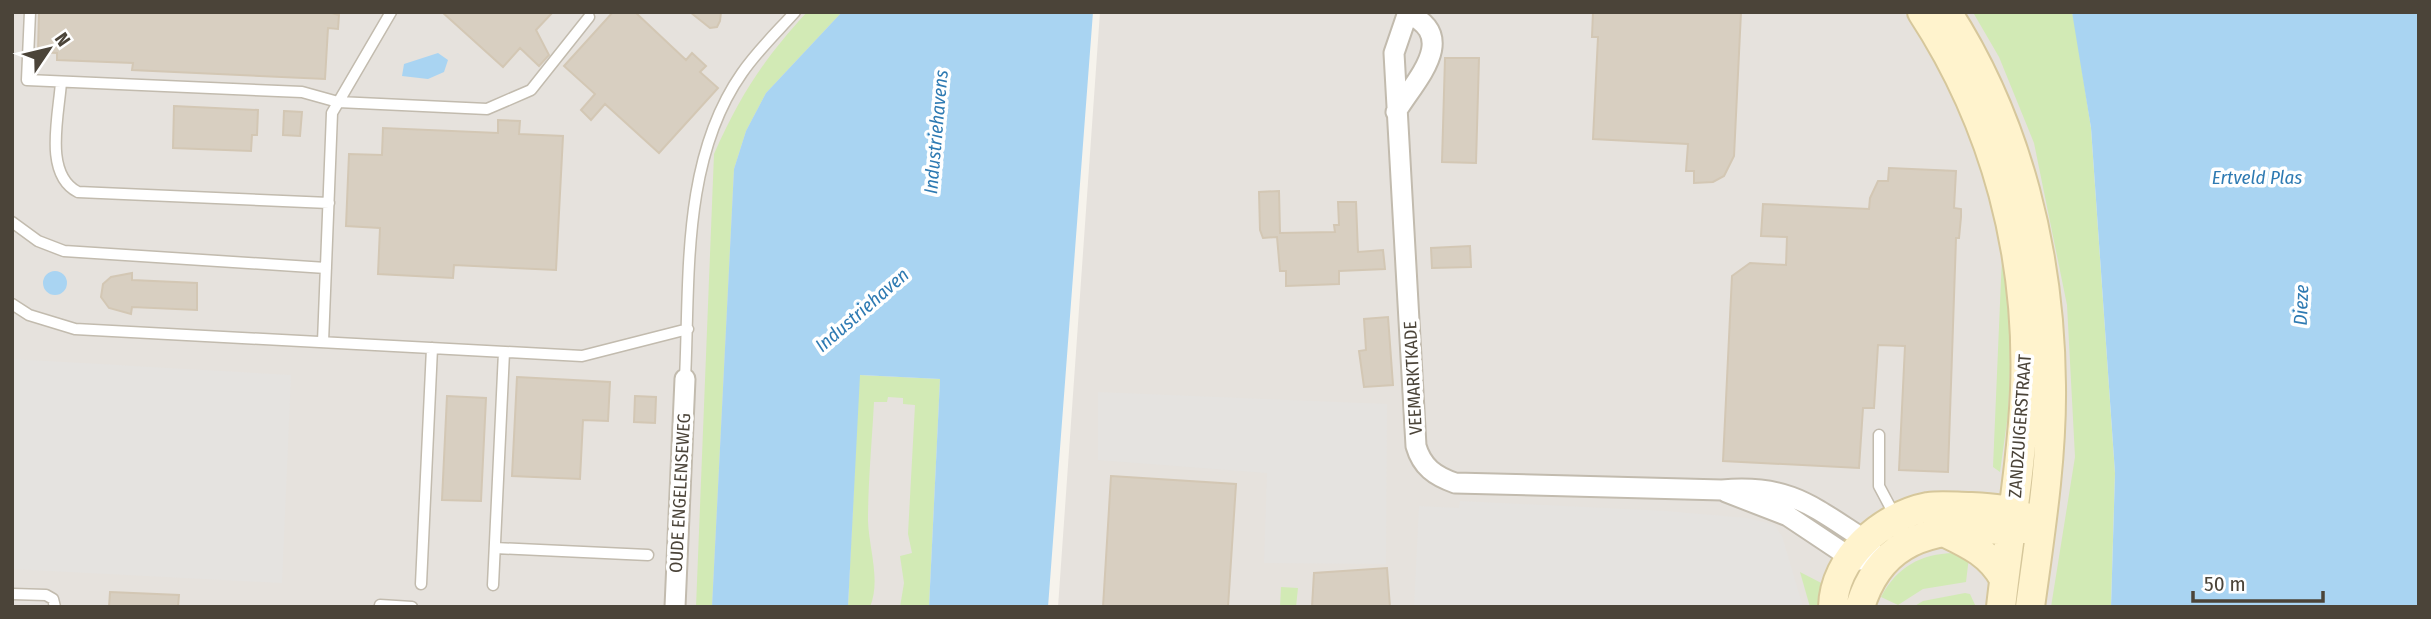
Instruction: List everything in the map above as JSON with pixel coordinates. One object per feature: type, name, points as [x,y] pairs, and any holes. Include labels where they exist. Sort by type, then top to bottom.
[{"type":"main road","name":"ZANDZUIGERSTRAAT","points":[[1922,12],[1968,92],[1988,141],[2016,242],[2025,368],[2003,593]]},
{"type":"main road","name":"ZANDZUIGERSTRAAT","points":[[1947,12],[1987,83],[2008,135],[2036,236],[2050,341],[2051,387],[2031,607]]},
{"type":"main road","points":[[1833,607],[1838,581],[1858,549],[1903,530],[1936,506],[2040,526]]},
{"type":"main road","points":[[1903,530],[1944,532],[1982,529],[2012,521]]},
{"type":"main road","points":[[1860,607],[1864,593],[1903,530]]},
{"type":"main road","points":[[1944,532],[1979,550],[1998,568],[2003,593]]},
{"type":"street","name":"VEEMARKTKADE","points":[[1395,113],[1433,52],[1432,31],[1425,21],[1408,13],[1394,53],[1395,113],[1416,446],[1427,467],[1438,477],[1455,483],[1722,490],[1754,487],[1782,492],[1803,500],[1858,549],[1881,565]]},
{"type":"street","name":"OUDE ENGELENSEWEG","points":[[675,607],[685,379]]},
{"type":"lane","points":[[30,12],[27,80],[302,92],[338,102],[486,109],[531,90],[589,17]]},
{"type":"lane","points":[[323,342],[332,113],[391,12]]},
{"type":"lane","points":[[685,379],[696,191],[709,138],[742,73],[795,12]]},
{"type":"lane","points":[[61,82],[60,176],[69,187],[78,192],[329,203]]},
{"type":"lane","points":[[12,222],[38,241],[64,251],[326,268]]},
{"type":"lane","points":[[12,303],[29,315],[75,329],[582,356],[688,329]]},
{"type":"lane","points":[[421,584],[432,348]]},
{"type":"lane","points":[[493,585],[504,352]]},
{"type":"lane","points":[[1879,435],[1879,486],[1903,530]]},
{"type":"lane","points":[[495,548],[649,555]]},
{"type":"lane","points":[[12,594],[46,595],[52,599],[55,607]]},
{"type":"lane","points":[[380,605],[412,607]]},
{"type":"shaded area","points":[[12,12],[886,12],[721,607],[12,607]]},
{"type":"shaded area","points":[[1100,12],[2056,12],[2076,467],[2068,607],[1058,607]]},
{"type":"shaded area","points":[[12,359],[291,375],[282,583],[12,569]]},
{"type":"shaded area","points":[[859,375],[940,379],[929,607],[848,607]]},
{"type":"shaded area","points":[[1098,392],[1387,404],[1386,564],[1264,563],[1267,473],[1098,460]]},
{"type":"shaded area","points":[[1460,501],[1666,511],[1747,518],[1774,525],[1782,536],[1803,607],[1414,607],[1419,506],[1459,508]]},
{"type":"green space","points":[[807,12],[842,12],[766,93],[746,131],[734,169],[712,607],[696,607],[714,154],[754,78]]},
{"type":"green space","points":[[1909,12],[1935,47],[1965,106],[2001,210],[2008,250],[2010,367],[2008,414],[2000,472],[1993,467],[2003,233],[1990,182],[1964,111],[1929,41]]},
{"type":"green space","points":[[2072,12],[2075,24],[2091,128],[2115,473],[2111,607],[2051,607],[2075,457],[2067,305],[2034,143],[1999,57],[1974,14]]},
{"type":"green space","points":[[859,375],[940,379],[929,607],[900,607],[904,583],[900,556],[912,553],[908,534],[915,405],[903,404],[903,398],[888,397],[887,402],[874,402],[868,521],[874,575],[873,597],[870,607],[848,607]]},
{"type":"green space","points":[[1954,553],[1969,557],[1966,582],[1923,589],[1898,605],[1881,597],[1894,578],[1911,564],[1930,556]]},
{"type":"green space","points":[[1800,572],[1829,587],[1826,607],[1810,607]]},
{"type":"green space","points":[[1281,587],[1298,588],[1296,607],[1280,607]]},
{"type":"green space","points":[[1970,594],[1976,607],[1913,607],[1923,601]]},
{"type":"water","points":[[842,12],[1093,12],[1048,607],[929,607],[940,379],[860,375],[848,607],[712,607],[734,169],[746,131],[766,93]]},
{"type":"water","name":"Ertveld Plas","points":[[2072,12],[2419,12],[2419,607],[2111,607],[2115,473],[2091,128]]},
{"type":"water","points":[[438,53],[448,60],[444,72],[428,79],[402,76],[404,64]]},
{"type":"water","points":[[55,271],[66,278],[67,283],[60,294],[55,295],[44,288],[43,283],[50,272]]},
{"type":"building","points":[[39,12],[328,12],[339,15],[338,29],[328,28],[325,79],[132,70],[133,63],[57,60],[57,53],[38,52]]},
{"type":"building","points":[[442,12],[553,12],[536,30],[549,55],[539,66],[520,48],[503,67]]},
{"type":"building","points":[[613,12],[635,12],[686,60],[692,53],[706,66],[700,72],[718,88],[659,153],[605,104],[591,120],[581,110],[595,94],[564,66]]},
{"type":"building","points":[[690,12],[721,12],[720,21],[717,27],[710,28]]},
{"type":"building","points":[[1593,12],[1741,12],[1734,156],[1724,176],[1713,182],[1694,183],[1694,171],[1686,171],[1688,144],[1593,139],[1598,37],[1592,37]]},
{"type":"building","points":[[1445,58],[1479,58],[1476,163],[1442,162]]},
{"type":"building","points":[[174,106],[258,110],[257,135],[252,135],[251,151],[173,148]]},
{"type":"building","points":[[284,111],[302,112],[300,136],[283,135]]},
{"type":"building","points":[[498,120],[520,121],[519,134],[563,136],[556,270],[454,265],[453,278],[378,274],[380,228],[346,226],[349,154],[382,155],[383,128],[498,133]]},
{"type":"building","points":[[1889,168],[1956,171],[1954,208],[1961,209],[1961,217],[1959,238],[1956,238],[1948,472],[1899,470],[1905,346],[1878,345],[1874,408],[1863,408],[1859,468],[1723,461],[1732,276],[1750,263],[1786,265],[1787,237],[1761,236],[1763,204],[1869,209],[1870,198],[1878,181],[1888,181]]},
{"type":"building","points":[[1279,191],[1280,233],[1335,232],[1334,225],[1339,225],[1338,202],[1356,202],[1358,252],[1383,250],[1385,269],[1339,271],[1339,284],[1286,286],[1286,271],[1280,271],[1277,237],[1263,238],[1260,230],[1259,192]]},
{"type":"building","points":[[1470,246],[1471,267],[1432,268],[1431,248]]},
{"type":"building","points":[[132,273],[132,280],[197,283],[197,310],[132,307],[131,314],[109,308],[101,297],[103,284],[111,277]]},
{"type":"building","points":[[1388,317],[1393,385],[1364,387],[1359,351],[1366,350],[1364,319]]},
{"type":"building","points":[[517,377],[610,382],[608,421],[583,420],[580,479],[512,476]]},
{"type":"building","points":[[447,396],[486,398],[481,501],[442,500]]},
{"type":"building","points":[[635,396],[656,397],[655,423],[634,422]]},
{"type":"building","points":[[1111,476],[1236,484],[1228,607],[1103,607]]},
{"type":"building","points":[[1387,568],[1390,607],[1312,607],[1314,573]]},
{"type":"building","points":[[110,592],[179,595],[178,607],[109,607]]},
{"type":"water label","name":"Industriehavens","points":[[936,132]]},
{"type":"water label","name":"Dieze","points":[[2301,305]]},
{"type":"water label","name":"Industriehaven","points":[[862,310]]}]
